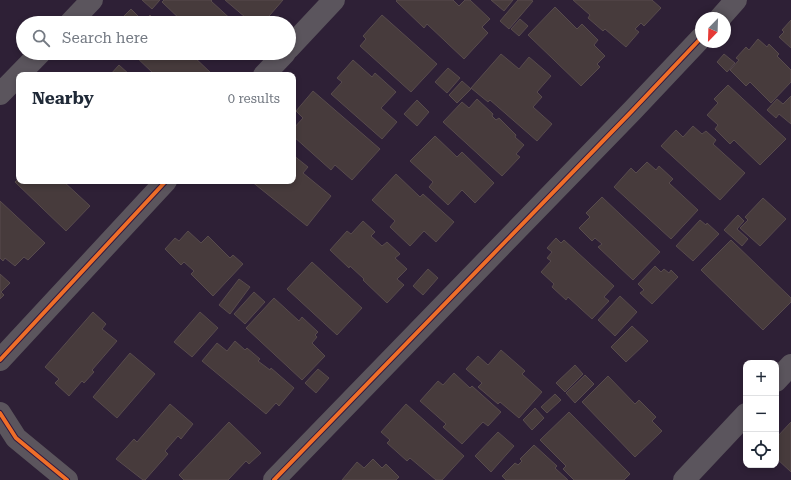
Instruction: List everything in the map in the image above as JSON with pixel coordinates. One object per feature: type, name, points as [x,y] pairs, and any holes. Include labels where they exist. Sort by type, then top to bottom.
[{"type":"street","points":[[77,16],[92,0]]},
{"type":"street","points":[[296,41],[334,0]]},
{"type":"street","points":[[725,12],[736,0]]},
{"type":"street","points":[[274,480],[695,44]]},
{"type":"street","points":[[21,72],[33,60]]},
{"type":"street","points":[[267,72],[278,60]]},
{"type":"street","points":[[0,94],[16,78]]},
{"type":"street","points":[[0,360],[163,184]]},
{"type":"street","points":[[779,378],[791,365]]},
{"type":"street","points":[[0,413],[16,438],[67,480]]},
{"type":"street","points":[[684,480],[743,417]]},
{"type":"building","points":[[142,0],[160,0],[152,9]]},
{"type":"building","points":[[164,0],[212,0],[211,1],[227,16],[177,16],[162,2]]},
{"type":"building","points":[[225,0],[283,0],[269,16],[244,16]]},
{"type":"building","points":[[453,0],[459,6],[465,0],[470,0],[490,19],[482,27],[488,33],[464,59],[427,24],[424,28],[396,1]]},
{"type":"building","points":[[491,0],[513,0],[504,11]]},
{"type":"building","points":[[518,0],[533,1],[509,29],[500,21]]},
{"type":"building","points":[[573,0],[652,0],[661,8],[644,26],[641,23],[635,29],[639,32],[626,47],[605,29],[603,31],[588,18],[590,15]]},
{"type":"building","points":[[555,7],[577,29],[582,24],[598,40],[594,45],[605,56],[597,64],[600,67],[581,86],[528,35]]},
{"type":"building","points":[[131,9],[138,16],[124,16]]},
{"type":"building","points":[[382,15],[437,64],[411,92],[360,46],[366,39],[363,36]]},
{"type":"building","points":[[520,19],[528,26],[519,36],[511,29]]},
{"type":"building","points":[[791,20],[791,48],[779,37],[784,32],[782,30]]},
{"type":"building","points":[[758,39],[767,47],[769,44],[779,54],[777,56],[791,70],[791,82],[771,103],[750,82],[746,86],[730,70],[739,60],[736,58],[746,47],[749,50]]},
{"type":"building","points":[[501,54],[519,69],[529,57],[551,76],[537,92],[542,97],[533,107],[552,124],[537,141],[490,100],[488,102],[471,88]]},
{"type":"building","points":[[724,54],[735,63],[727,72],[717,62]]},
{"type":"building","points":[[139,60],[197,60],[210,72],[152,72]]},
{"type":"building","points":[[353,60],[372,77],[375,73],[396,92],[381,108],[397,122],[382,139],[331,94],[342,82],[337,78]]},
{"type":"building","points":[[119,65],[127,72],[113,72]]},
{"type":"building","points":[[448,68],[460,78],[447,93],[435,82]]},
{"type":"building","points":[[462,81],[471,89],[457,103],[449,95]]},
{"type":"building","points":[[728,85],[786,139],[760,165],[734,140],[730,144],[715,129],[718,125],[707,115],[718,103],[714,99]]},
{"type":"building","points":[[313,91],[380,149],[352,180],[335,165],[331,170],[296,139],[296,126],[303,118],[296,111]]},
{"type":"building","points":[[791,96],[791,124],[779,114],[776,118],[767,110],[777,99],[783,104]]},
{"type":"building","points":[[477,99],[493,114],[492,116],[496,120],[499,118],[524,145],[516,154],[520,157],[502,176],[443,122],[462,102],[469,108]]},
{"type":"building","points":[[417,100],[429,112],[417,126],[404,114]]},
{"type":"building","points":[[693,126],[702,134],[706,131],[716,140],[713,144],[745,173],[720,200],[661,146],[676,130],[683,137]]},
{"type":"building","points":[[435,136],[457,157],[462,152],[494,183],[475,203],[462,190],[448,205],[429,187],[433,182],[410,161]]},
{"type":"building","points":[[296,157],[308,167],[303,173],[331,196],[307,226],[255,184],[296,184]]},
{"type":"building","points":[[647,162],[656,170],[659,166],[673,179],[669,183],[698,210],[671,239],[614,187],[631,168],[636,173]]},
{"type":"building","points":[[396,174],[420,197],[423,194],[454,222],[436,242],[424,231],[410,246],[390,227],[395,221],[372,200]]},
{"type":"building","points":[[17,184],[66,184],[90,206],[66,231]]},
{"type":"building","points":[[602,197],[660,252],[633,280],[598,247],[602,244],[595,238],[592,241],[579,228],[590,217],[586,213]]},
{"type":"building","points":[[763,198],[786,219],[760,246],[740,228],[748,220],[745,217]]},
{"type":"building","points":[[0,201],[45,243],[28,260],[24,257],[15,266],[5,258],[3,261],[0,258]]},
{"type":"building","points":[[738,215],[744,221],[737,229],[748,239],[742,246],[724,230]]},
{"type":"building","points":[[700,220],[706,225],[707,223],[719,234],[693,261],[676,246]]},
{"type":"building","points":[[363,221],[375,232],[371,236],[382,246],[387,242],[400,254],[395,258],[407,269],[397,279],[404,285],[387,303],[363,280],[364,279],[350,266],[349,268],[330,250],[347,231],[351,234]]},
{"type":"building","points":[[188,231],[201,243],[208,236],[230,258],[233,255],[243,264],[213,296],[191,274],[194,271],[184,262],[181,265],[165,249],[175,238],[179,241]]},
{"type":"building","points":[[556,238],[561,243],[564,240],[614,286],[604,297],[609,301],[592,319],[568,297],[566,300],[552,287],[554,284],[541,272],[551,261],[547,258],[552,252],[547,248]]},
{"type":"building","points":[[731,240],[791,298],[791,302],[763,330],[701,270]]},
{"type":"building","points":[[312,262],[362,308],[337,335],[287,289]]},
{"type":"building","points":[[655,266],[661,272],[664,269],[669,273],[671,270],[678,277],[652,304],[640,293],[644,290],[638,284]]},
{"type":"building","points":[[428,269],[438,278],[423,295],[413,286]]},
{"type":"building","points":[[0,274],[10,283],[1,292],[4,295],[0,299]]},
{"type":"building","points":[[239,279],[250,287],[230,314],[219,305]]},
{"type":"building","points":[[254,292],[265,302],[245,324],[234,314]]},
{"type":"building","points":[[620,296],[637,312],[615,336],[598,320]]},
{"type":"building","points":[[274,298],[299,321],[302,317],[318,332],[315,335],[317,337],[312,343],[325,356],[302,380],[246,328]]},
{"type":"building","points":[[93,312],[106,324],[102,329],[117,341],[92,370],[94,372],[84,383],[82,381],[69,396],[55,383],[59,379],[45,367]]},
{"type":"building","points":[[200,312],[218,328],[192,357],[174,342]]},
{"type":"building","points":[[632,326],[648,341],[626,362],[611,347]]},
{"type":"building","points":[[235,341],[245,350],[247,348],[260,359],[258,361],[270,370],[271,368],[294,388],[279,406],[276,403],[266,414],[202,361],[217,343],[227,351]]},
{"type":"building","points":[[501,350],[525,371],[522,374],[542,392],[519,418],[500,402],[498,404],[478,387],[482,383],[466,369],[478,356],[488,365]]},
{"type":"building","points":[[130,353],[155,374],[117,418],[93,397]]},
{"type":"building","points":[[575,365],[583,374],[565,392],[556,383]]},
{"type":"building","points":[[318,369],[329,378],[316,393],[305,383]]},
{"type":"building","points":[[454,373],[470,388],[472,386],[501,412],[488,426],[483,422],[462,444],[443,427],[446,424],[420,401],[438,381],[443,385]]},
{"type":"building","points":[[585,375],[594,384],[575,403],[566,393]]},
{"type":"building","points":[[608,376],[635,404],[639,400],[656,417],[652,421],[662,431],[635,457],[582,402]]},
{"type":"building","points":[[555,394],[561,400],[547,413],[541,407]]},
{"type":"building","points":[[170,404],[193,424],[181,439],[178,436],[165,451],[168,454],[145,480],[143,480],[116,459],[134,439],[137,442]]},
{"type":"building","points":[[406,404],[464,456],[442,480],[436,480],[410,458],[407,461],[387,443],[390,440],[381,432]]},
{"type":"building","points":[[535,408],[544,418],[532,430],[523,420]]},
{"type":"building","points":[[569,412],[630,474],[624,480],[574,480],[563,469],[566,466],[540,440]]},
{"type":"building","points":[[229,422],[261,453],[249,464],[246,461],[228,480],[184,480],[179,475]]},
{"type":"building","points":[[791,422],[791,472],[779,461],[779,435]]},
{"type":"building","points":[[498,432],[514,446],[491,472],[475,456]]},
{"type":"building","points":[[534,445],[557,466],[555,468],[568,480],[506,480],[502,476],[515,463],[518,465],[522,461],[520,459]]},
{"type":"building","points":[[373,459],[382,468],[386,464],[399,477],[396,480],[342,480],[357,462],[364,468]]},
{"type":"cycle path","points":[[274,480],[695,44]]},
{"type":"cycle path","points":[[0,360],[163,184]]},
{"type":"cycle path","points":[[0,413],[16,438],[67,480]]}]
